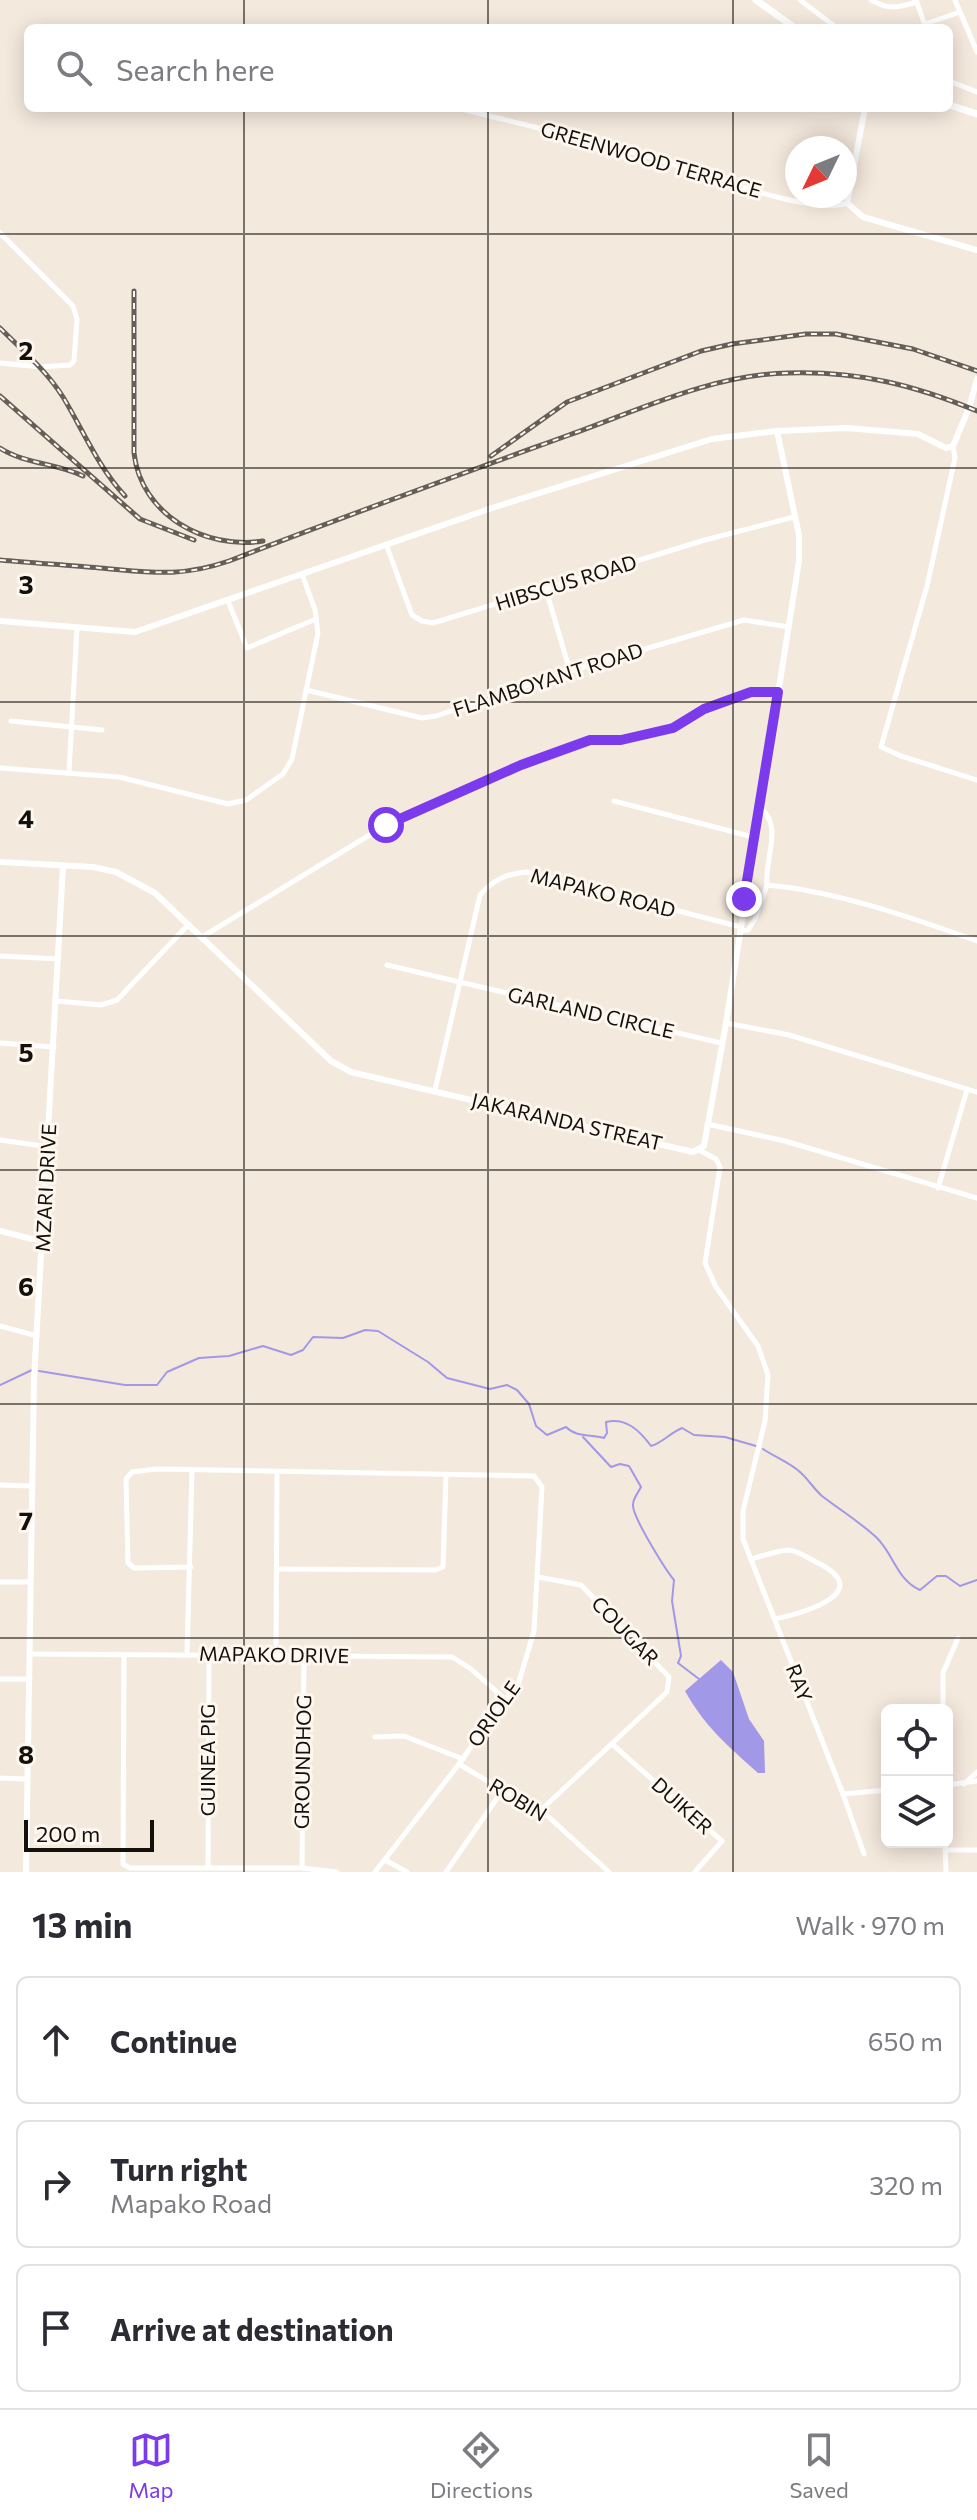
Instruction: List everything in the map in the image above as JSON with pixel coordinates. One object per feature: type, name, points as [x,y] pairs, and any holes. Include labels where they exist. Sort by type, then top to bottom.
[{"type":"main road","points":[[756,0],[789,24]]},
{"type":"main road","points":[[953,106],[977,114]]},
{"type":"street","points":[[800,0],[832,24]]},
{"type":"street","points":[[871,0],[886,9],[916,1],[924,24]]},
{"type":"street","points":[[955,0],[977,52]]},
{"type":"street","points":[[930,24],[960,12]]},
{"type":"street","points":[[953,83],[977,92]]},
{"type":"street","name":"GREENWOOD TERRACE","points":[[474,112],[649,157],[785,198]]},
{"type":"street","points":[[857,150],[864,112]]},
{"type":"street","points":[[853,208],[863,217],[886,225],[977,250]]},
{"type":"street","points":[[0,233],[73,306],[77,319],[76,350],[70,365],[40,367],[0,363]]},
{"type":"street","points":[[977,379],[953,446],[955,458],[927,586],[881,747],[977,780]]},
{"type":"street","points":[[0,621],[135,632],[495,507],[712,439],[777,431],[847,428],[918,434],[946,448],[953,446]]},
{"type":"street","points":[[699,1150],[704,1146],[726,1023],[799,561],[799,535],[777,431]]},
{"type":"street","name":"HIBSCUS ROAD","points":[[386,544],[412,615],[433,623],[705,540],[794,517]]},
{"type":"street","points":[[0,768],[119,777],[228,804],[246,800],[283,774],[292,759],[318,633],[302,574]]},
{"type":"street","points":[[546,590],[570,671]]},
{"type":"street","points":[[228,601],[247,648],[316,619]]},
{"type":"street","name":"FLAMBOYANT ROAD","points":[[306,690],[422,718],[744,620],[789,627]]},
{"type":"street","points":[[69,772],[77,628]]},
{"type":"street","points":[[202,937],[386,825],[521,765],[590,740],[621,740],[673,728],[704,709],[751,692],[778,692]]},
{"type":"street","points":[[11,721],[102,730]]},
{"type":"street","points":[[614,801],[753,837]]},
{"type":"street","points":[[740,929],[748,930],[755,919],[767,885],[765,870],[773,827],[772,820],[759,807]]},
{"type":"street","points":[[0,862],[63,866]]},
{"type":"street","name":"JAKARANDA STREAT","points":[[63,866],[116,872],[155,893],[331,1061],[351,1072],[693,1152],[699,1150]]},
{"type":"street","name":"MZARI DRIVE","points":[[26,1872],[30,1486],[63,866]]},
{"type":"street","name":"MAPAKO ROAD","points":[[435,1090],[480,895],[491,883],[509,874],[526,872],[740,929]]},
{"type":"street","points":[[767,885],[839,898],[977,941]]},
{"type":"street","points":[[57,1001],[101,1005],[117,1000],[189,924]]},
{"type":"street","points":[[0,956],[59,959]]},
{"type":"street","name":"GARLAND CIRCLE","points":[[387,965],[721,1043]]},
{"type":"street","points":[[726,1023],[789,1035],[977,1092]]},
{"type":"street","points":[[0,1043],[54,1047]]},
{"type":"street","points":[[938,1188],[967,1090]]},
{"type":"street","points":[[707,1124],[785,1141],[977,1198]]},
{"type":"street","points":[[0,1140],[49,1147]]},
{"type":"street","name":"RAY","points":[[699,1150],[716,1159],[720,1167],[705,1263],[716,1287],[758,1346],[768,1375],[765,1421],[743,1511],[743,1539],[864,1854]]},
{"type":"street","points":[[0,1231],[44,1239]]},
{"type":"street","points":[[0,1326],[37,1336]]},
{"type":"street","points":[[191,1567],[134,1568],[128,1563],[126,1476],[132,1472],[156,1469],[446,1475],[443,1567],[435,1570],[277,1569]]},
{"type":"street","points":[[187,1654],[192,1472]]},
{"type":"street","points":[[276,1655],[277,1473]]},
{"type":"street","name":"ORIOLE","points":[[375,1872],[518,1685],[534,1631],[542,1487],[538,1479],[534,1476],[446,1475]]},
{"type":"street","points":[[0,1485],[30,1486]]},
{"type":"street","points":[[751,1559],[790,1550],[823,1566],[836,1576],[841,1586],[833,1598],[812,1609],[775,1619]]},
{"type":"street","name":"COUGAR","points":[[538,1577],[581,1585],[669,1677],[670,1686],[541,1810]]},
{"type":"street","points":[[0,1582],[31,1582]]},
{"type":"street","points":[[943,1704],[943,1673],[958,1638]]},
{"type":"street","name":"MAPAKO DRIVE","points":[[29,1654],[452,1657],[505,1699]]},
{"type":"street","name":"GUINEA PIG","points":[[208,1867],[209,1654]]},
{"type":"street","points":[[124,1655],[123,1864],[130,1868],[302,1868],[337,1872]]},
{"type":"street","name":"GROUNDHOG","points":[[302,1868],[304,1656]]},
{"type":"street","points":[[0,1679],[30,1679]]},
{"type":"street","name":"ROBIN","points":[[375,1737],[404,1736],[461,1762],[502,1790],[541,1810],[609,1872]]},
{"type":"street","name":"DUIKER","points":[[612,1744],[722,1841],[695,1872]]},
{"type":"street","points":[[963,1785],[977,1772]]},
{"type":"street","points":[[0,1778],[27,1779]]},
{"type":"street","points":[[953,1785],[977,1781]]},
{"type":"street","points":[[446,1872],[502,1790]]},
{"type":"street","points":[[843,1794],[881,1791]]},
{"type":"street","points":[[946,1872],[945,1850],[977,1850]]},
{"type":"street","points":[[385,1860],[407,1872]]},
{"type":"shaded area","points":[[721,1660],[733,1672],[749,1719],[764,1741],[765,1773],[758,1773],[718,1735],[685,1691]]},
{"type":"waterway","points":[[39,1371],[125,1385],[157,1385],[167,1372],[199,1358],[229,1356],[263,1346],[291,1355],[303,1350],[313,1337],[343,1338],[365,1330],[378,1331],[428,1362],[447,1378],[490,1389],[507,1385],[517,1390],[529,1404],[536,1426],[547,1435],[566,1427],[579,1434],[604,1438],[606,1422],[613,1421],[632,1426],[651,1446],[682,1428],[694,1435],[725,1437],[756,1446]]},
{"type":"waterway","points":[[0,1385],[32,1370]]},
{"type":"waterway","points":[[583,1437],[611,1467],[620,1464],[629,1466],[641,1487],[634,1500],[634,1511],[674,1580],[672,1601],[681,1656],[678,1663],[699,1679]]},
{"type":"waterway","points":[[763,1449],[796,1469],[822,1496],[877,1538],[912,1586],[920,1590],[937,1576],[946,1576],[960,1586],[977,1580]]},
{"type":"railway","points":[[134,291],[134,453],[139,475],[149,494],[179,524],[219,540],[263,541]]},
{"type":"railway","points":[[0,328],[56,387],[99,461],[125,496]]},
{"type":"railway","points":[[491,456],[567,402],[701,351],[732,344],[806,334],[836,334],[913,349],[977,371]]},
{"type":"railway","points":[[0,560],[150,572],[195,570],[229,561],[677,395],[761,375],[815,373],[863,377],[908,387],[977,411]]},
{"type":"railway","points":[[0,396],[140,519],[194,540]]},
{"type":"railway","points":[[0,448],[83,476]]},
{"type":"route","points":[[386,825],[521,765],[590,740],[621,740],[673,728],[704,709],[751,692],[778,692],[744,899]]}]
